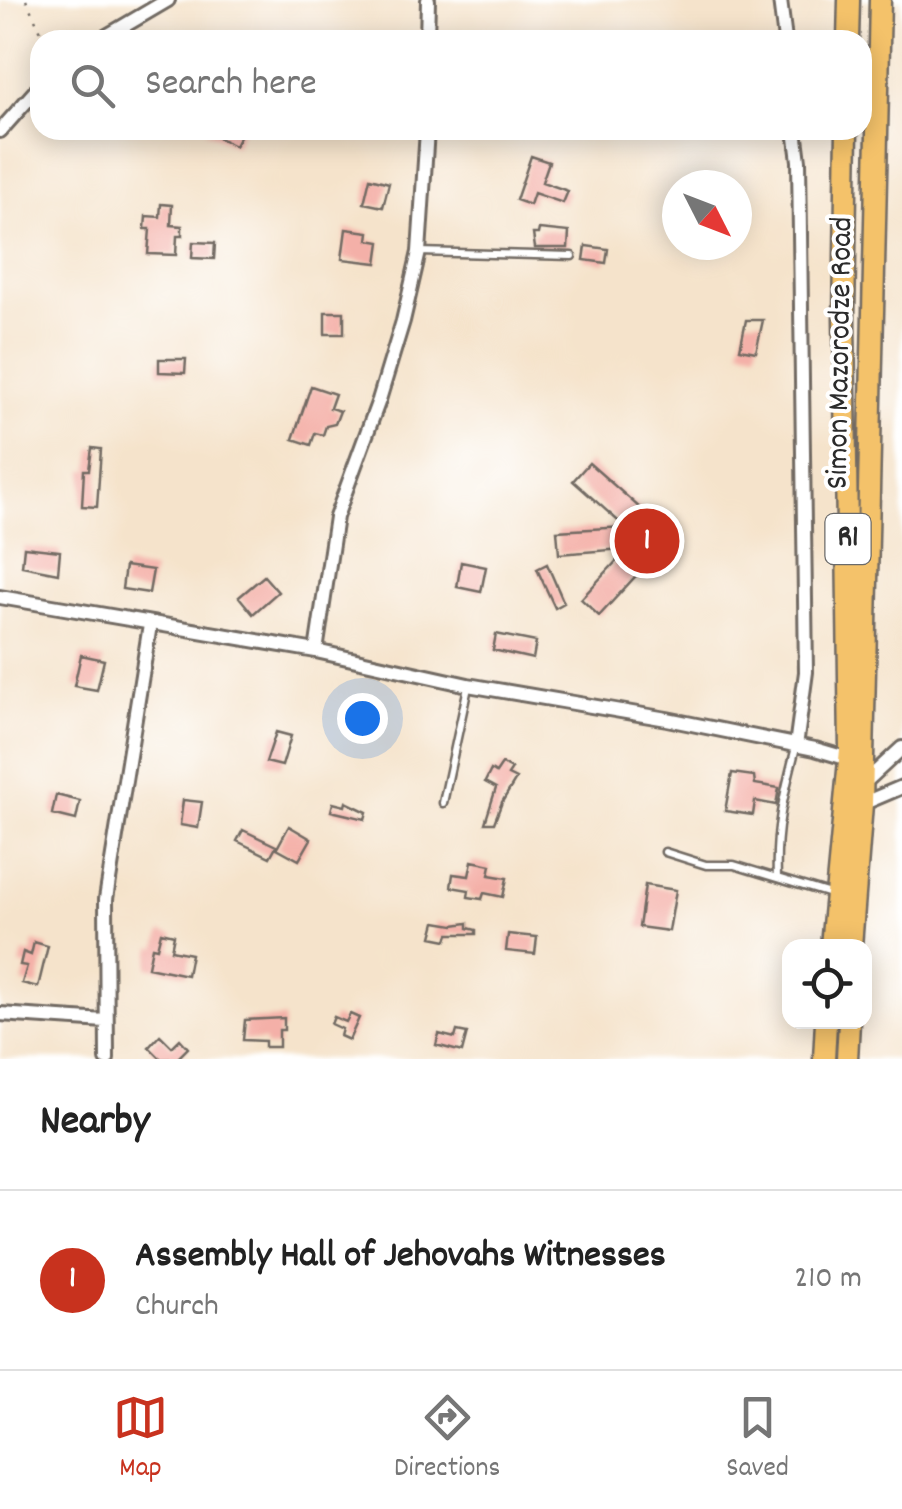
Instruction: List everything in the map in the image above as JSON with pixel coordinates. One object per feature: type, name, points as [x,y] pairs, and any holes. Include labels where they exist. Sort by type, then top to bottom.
[{"type":"highway","points":[[848,30],[849,0]]},
{"type":"highway","name":"Simon Mazorodze Road","points":[[852,939],[862,794],[880,0]]},
{"type":"highway","name":"Simon Mazorodze Road","points":[[831,939],[849,759],[846,140]]},
{"type":"highway","points":[[824,1059],[826,1029]]},
{"type":"highway","points":[[848,1059],[849,1029]]},
{"type":"street","points":[[117,30],[168,0]]},
{"type":"street","points":[[427,30],[428,0]]},
{"type":"street","points":[[780,0],[783,30]]},
{"type":"street","points":[[0,132],[30,98]]},
{"type":"street","points":[[316,651],[336,518],[379,400],[403,321],[418,252],[426,140]]},
{"type":"street","points":[[796,746],[806,672],[797,140]]},
{"type":"street","points":[[0,597],[316,651],[468,686],[666,719],[849,759]]},
{"type":"street","points":[[107,1059],[106,899],[150,625]]},
{"type":"street","points":[[862,794],[902,748]]},
{"type":"street","points":[[862,794],[902,786]]},
{"type":"street","points":[[0,1014],[105,1021]]},
{"type":"lane","points":[[418,252],[572,256]]},
{"type":"lane","points":[[443,802],[468,686]]},
{"type":"lane","points":[[777,877],[779,811],[796,746]]},
{"type":"lane","points":[[666,852],[706,865],[734,865],[836,896]]},
{"type":"path","points":[[26,0],[42,30]]},
{"type":"building","points":[[531,156],[549,162],[542,182],[568,191],[563,203],[534,193],[530,205],[516,200]]},
{"type":"building","points":[[370,178],[389,183],[383,207],[364,203]]},
{"type":"building","points":[[161,204],[172,205],[171,225],[182,226],[176,255],[148,254],[150,229],[145,229],[146,216],[160,217]]},
{"type":"building","points":[[346,229],[369,232],[368,240],[380,242],[377,263],[342,259]]},
{"type":"building","points":[[539,229],[569,232],[568,248],[535,248],[533,234],[538,234]]},
{"type":"building","points":[[193,242],[215,243],[214,259],[192,258]]},
{"type":"building","points":[[586,246],[608,249],[606,263],[584,260]]},
{"type":"building","points":[[325,312],[344,312],[344,334],[325,334]]},
{"type":"building","points":[[746,320],[763,320],[756,352],[740,349]]},
{"type":"building","points":[[159,359],[186,359],[185,373],[159,372]]},
{"type":"building","points":[[311,386],[335,394],[330,408],[340,411],[335,424],[326,426],[323,435],[315,433],[311,445],[293,439]]},
{"type":"building","points":[[92,448],[101,449],[97,507],[82,506],[84,470],[89,470]]},
{"type":"building","points":[[589,463],[640,508],[624,525],[659,523],[661,546],[559,554],[557,531],[625,527],[573,481]]},
{"type":"building","points":[[24,547],[60,551],[58,573],[22,566]]},
{"type":"building","points":[[625,552],[643,568],[599,616],[581,599]]},
{"type":"building","points":[[461,562],[486,567],[481,592],[457,587]]},
{"type":"building","points":[[547,564],[564,603],[555,608],[537,569]]},
{"type":"building","points":[[125,566],[153,570],[149,593],[122,589]]},
{"type":"building","points":[[264,576],[278,592],[253,614],[239,597]]},
{"type":"building","points":[[496,634],[536,642],[533,659],[493,650]]},
{"type":"building","points":[[81,655],[104,660],[97,690],[74,686]]},
{"type":"building","points":[[276,732],[291,736],[282,766],[266,762]]},
{"type":"building","points":[[502,764],[512,769],[508,775],[516,779],[494,823],[485,823],[496,788],[485,782],[491,770],[496,773]]},
{"type":"building","points":[[732,773],[754,776],[755,784],[779,788],[776,805],[755,801],[753,815],[725,811]]},
{"type":"building","points":[[56,795],[80,801],[76,820],[52,814]]},
{"type":"building","points":[[183,800],[202,802],[198,828],[180,825]]},
{"type":"building","points":[[346,802],[367,812],[365,819],[331,811],[333,803],[345,806]]},
{"type":"building","points":[[289,826],[311,839],[299,860],[277,848]]},
{"type":"building","points":[[243,830],[276,846],[270,857],[237,841]]},
{"type":"building","points":[[472,861],[491,865],[489,875],[507,878],[503,897],[484,893],[482,899],[468,897],[469,890],[451,887],[453,874],[469,876]]},
{"type":"building","points":[[645,885],[676,890],[669,931],[639,927]]},
{"type":"building","points":[[436,922],[468,923],[476,934],[449,934],[447,940],[432,937]]},
{"type":"building","points":[[161,932],[174,935],[171,950],[191,954],[187,975],[148,967],[152,947],[157,948]]},
{"type":"building","points":[[508,934],[537,937],[535,954],[506,951]]},
{"type":"building","points":[[34,942],[48,946],[38,987],[22,983],[27,966],[20,965],[23,952],[31,955]]},
{"type":"building","points":[[350,1014],[359,1018],[349,1040],[340,1036],[342,1029],[331,1024],[334,1017],[346,1022]]},
{"type":"building","points":[[284,1018],[279,1047],[265,1047],[265,1041],[243,1040],[245,1020]]},
{"type":"building","points":[[457,1031],[467,1033],[462,1052],[436,1045],[439,1034],[455,1038]]},
{"type":"building","points":[[160,1035],[172,1047],[180,1039],[188,1048],[177,1059],[161,1059],[149,1047]]},
{"type":"place","name":"Assembly Hall of Jehovahs Witnesses","points":[[647,541]]}]
